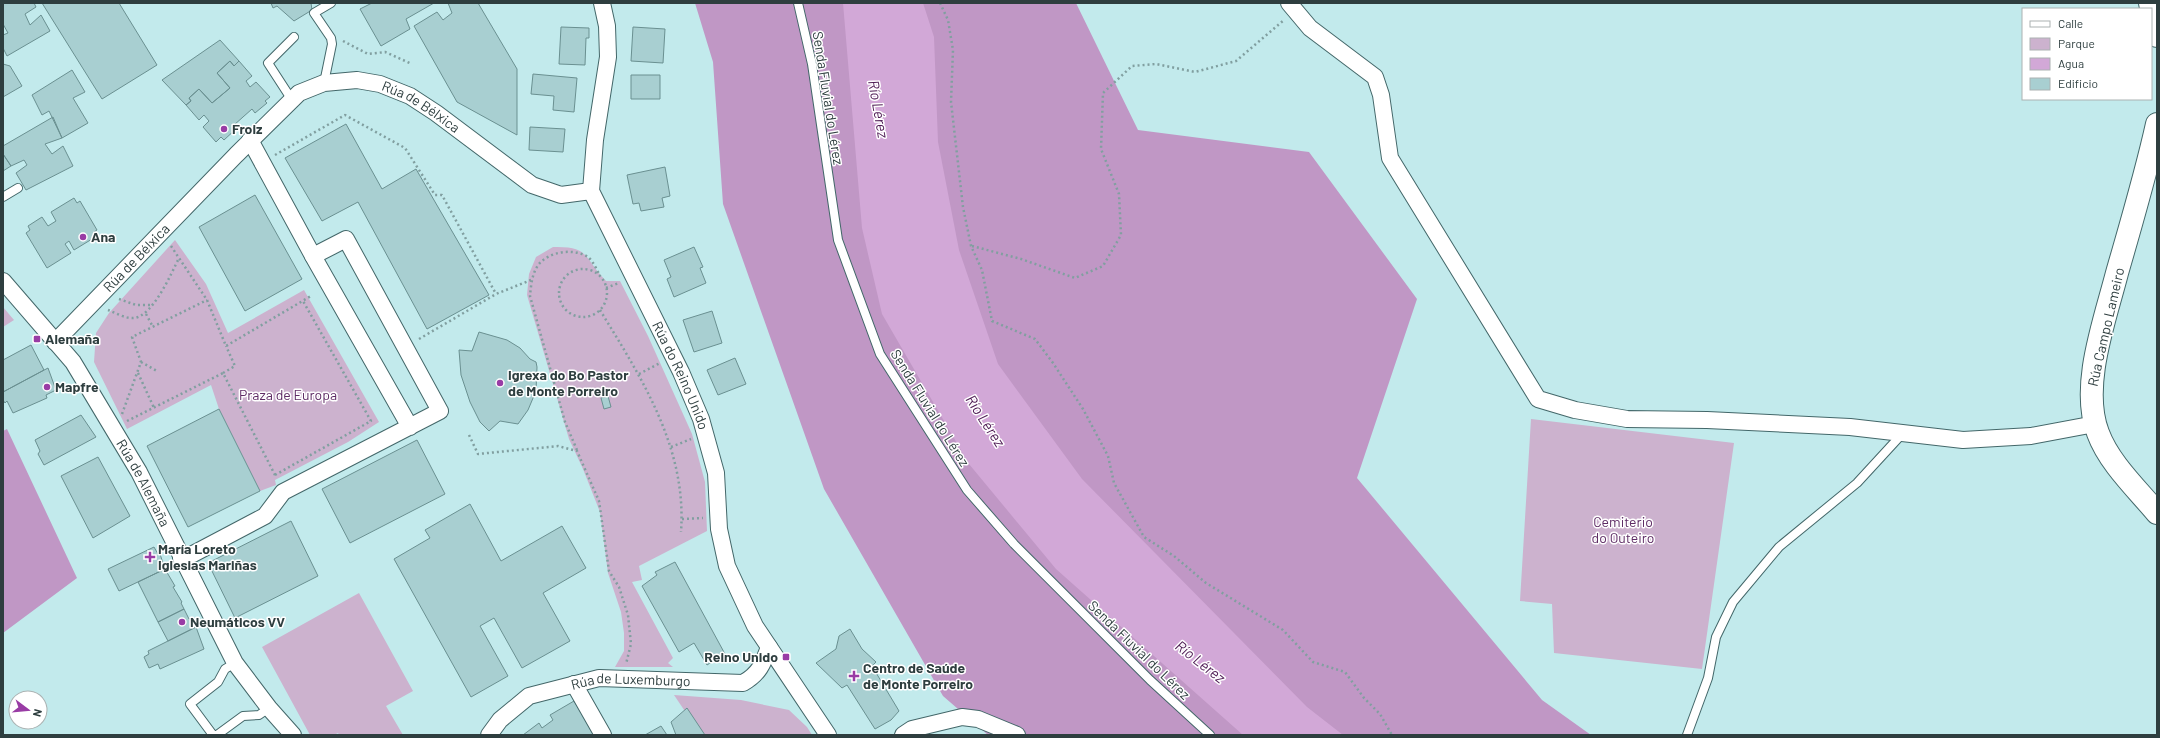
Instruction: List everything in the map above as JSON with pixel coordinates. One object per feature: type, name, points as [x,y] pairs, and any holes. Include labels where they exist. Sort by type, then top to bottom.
[{"type":"street","points":[[590,191],[595,140],[608,57],[608,26],[602,3]]},
{"type":"street","points":[[1292,7],[1310,28],[1375,77],[1382,95],[1390,158],[1538,399],[1575,410],[1627,419],[1707,420],[1850,427],[1963,440],[2031,436],[2095,424]]},
{"type":"street","points":[[2152,12],[2157,36]]},
{"type":"street","name":"Rúa de Bélxica","points":[[55,342],[250,140],[299,93],[324,83],[357,80],[380,84],[410,96],[436,113],[532,185],[561,194],[590,191]]},
{"type":"street","name":"Rúa Campo Lameiro","points":[[2157,124],[2096,362],[2091,394],[2095,424],[2104,445],[2113,459],[2157,513]]},
{"type":"street","points":[[250,140],[313,256],[410,427]]},
{"type":"street","name":"Rúa do Reino Unido","points":[[590,191],[681,372],[701,419],[716,473],[719,529],[727,566],[755,626],[828,735]]},
{"type":"street","points":[[181,558],[193,554],[265,516],[283,492],[440,411],[346,239],[313,256]]},
{"type":"street","name":"Rúa de Alemaña","points":[[3,281],[74,362],[140,472],[181,558],[235,663],[269,708],[294,735]]},
{"type":"street","name":"Rúa de Luxemburgo","points":[[489,735],[500,720],[529,696],[599,678],[743,684],[754,677],[760,669],[769,647]]},
{"type":"street","points":[[574,684],[603,735]]},
{"type":"street","points":[[903,735],[912,729],[962,717],[978,719],[1017,735]]},
{"type":"lane","points":[[324,83],[332,44],[331,38],[314,13],[331,3]]},
{"type":"lane","name":"Senda Fluvial do Lérez","points":[[798,3],[812,64],[838,240],[880,354],[968,490],[1014,544],[1150,680],[1210,735]]},
{"type":"lane","points":[[292,100],[268,62],[294,37]]},
{"type":"lane","points":[[3,197],[18,188]]},
{"type":"lane","points":[[1687,735],[1708,678],[1716,637],[1733,602],[1779,547],[1857,483],[1903,433]]},
{"type":"lane","points":[[213,735],[190,704],[218,682],[226,669],[235,663]]},
{"type":"lane","points":[[217,735],[243,716],[259,715],[269,708]]},
{"type":"path","points":[[940,3],[948,20],[953,50],[951,102],[962,207],[971,246],[982,270],[992,321],[1036,339],[1053,363],[1083,409],[1108,456],[1114,483],[1144,537],[1174,556],[1206,584],[1283,630],[1313,662],[1345,672],[1364,698],[1380,714],[1392,735]]},
{"type":"path","points":[[971,246],[1021,259],[1075,278],[1103,266],[1121,235],[1119,194],[1101,149],[1104,93],[1132,66],[1156,64],[1195,72],[1236,61],[1292,7]]},
{"type":"path","points":[[331,38],[343,41],[368,54],[385,52],[412,64]]},
{"type":"path","points":[[275,155],[345,115],[405,148],[435,194],[442,196],[496,294]]},
{"type":"path","points":[[122,424],[235,366],[207,300],[168,242]]},
{"type":"path","points":[[600,276],[585,269],[573,271],[564,278],[558,293],[562,304],[570,313],[585,317],[600,310],[607,296],[606,288],[600,276],[588,258],[576,253],[562,252],[549,256],[540,262],[531,280],[530,296],[565,422],[599,501],[609,571],[619,587],[628,615],[631,644],[624,670]]},
{"type":"path","points":[[105,308],[127,317],[135,318],[146,314],[168,281],[179,258]]},
{"type":"path","points":[[417,340],[496,294],[531,280]]},
{"type":"path","points":[[606,288],[625,281]]},
{"type":"path","points":[[226,346],[312,296]]},
{"type":"path","points":[[116,297],[136,306],[153,304]]},
{"type":"path","points":[[119,420],[141,362],[132,337],[207,300]]},
{"type":"path","points":[[275,475],[371,420],[303,301]]},
{"type":"path","points":[[600,310],[639,374],[671,446],[680,478],[682,532]]},
{"type":"path","points":[[146,314],[153,327]]},
{"type":"path","points":[[639,374],[664,361]]},
{"type":"path","points":[[141,362],[157,371]]},
{"type":"path","points":[[138,372],[154,408]]},
{"type":"path","points":[[222,373],[278,480]]},
{"type":"path","points":[[468,435],[478,454],[558,446],[577,450]]},
{"type":"path","points":[[671,446],[697,436]]},
{"type":"path","points":[[682,519],[711,518]]},
{"type":"green space","name":"Praza de Europa","points":[[175,240],[206,284],[228,333],[304,290],[379,422],[348,442],[275,480],[276,485],[260,491],[219,409],[211,385],[127,429],[94,362],[96,333],[109,313]]},
{"type":"green space","points":[[553,247],[565,247],[580,251],[589,259],[606,281],[620,281],[648,336],[692,434],[705,482],[707,531],[639,566],[642,580],[632,582],[673,658],[668,663],[673,667],[615,667],[624,651],[624,633],[621,612],[608,573],[600,512],[569,439],[527,295],[529,274],[536,257]]},
{"type":"green space","points":[[3,307],[14,320],[3,327]]},
{"type":"green space","name":"Cemiterio do Outeiro","points":[[1531,419],[1734,443],[1702,669],[1554,653],[1552,604],[1520,601]]},
{"type":"green space","points":[[359,593],[413,691],[386,706],[403,735],[339,735],[338,733],[334,735],[310,735],[262,647]]},
{"type":"green space","points":[[674,695],[741,700],[789,710],[807,727],[812,735],[701,735]]},
{"type":"shaded area","points":[[695,3],[1076,3],[1138,130],[1309,152],[1417,299],[1357,478],[1542,700],[1591,735],[988,735],[943,696],[824,489],[723,204],[713,62]]},
{"type":"shaded area","points":[[7,429],[77,578],[3,633],[3,431]]},
{"type":"water","name":"Río Lérez","points":[[843,3],[923,3],[934,37],[938,142],[959,250],[998,364],[1082,479],[1307,707],[1343,735],[1243,735],[1056,569],[969,464],[882,314],[862,228]]},
{"type":"building","points":[[3,3],[34,3],[36,7],[25,14],[30,25],[41,15],[50,31],[7,56],[3,48],[3,35],[8,33],[3,24]]},
{"type":"building","points":[[42,3],[119,3],[157,65],[102,99]]},
{"type":"building","points":[[271,3],[311,3],[312,10],[294,21],[277,6],[273,8]]},
{"type":"building","points":[[372,3],[434,3],[406,19],[410,29],[381,46],[360,9]]},
{"type":"building","points":[[448,3],[478,3],[517,69],[517,135],[457,102],[414,26],[437,12],[443,20],[452,13]]},
{"type":"building","points":[[561,27],[589,28],[589,38],[586,38],[585,65],[559,64]]},
{"type":"building","points":[[633,27],[665,29],[663,63],[631,61]]},
{"type":"building","points":[[220,40],[239,61],[234,66],[230,61],[217,73],[230,88],[212,103],[199,89],[189,98],[191,101],[186,105],[162,80]]},
{"type":"building","points":[[230,61],[234,66],[239,61],[252,76],[246,81],[250,87],[256,82],[270,97],[265,101],[267,103],[255,113],[252,109],[234,125],[237,128],[224,140],[221,137],[216,142],[203,127],[209,121],[204,115],[199,120],[186,105],[191,101],[189,98],[199,89],[212,103],[230,88],[217,73]]},
{"type":"building","points":[[3,64],[10,66],[22,86],[3,97]]},
{"type":"building","points":[[72,70],[85,92],[73,98],[88,123],[62,138],[49,111],[42,115],[32,95]]},
{"type":"building","points":[[533,74],[577,78],[574,112],[553,110],[554,96],[531,94]]},
{"type":"building","points":[[631,75],[660,75],[660,99],[631,99]]},
{"type":"building","points":[[53,117],[62,138],[45,144],[52,154],[63,146],[73,166],[26,190],[16,173],[27,165],[24,160],[11,166],[3,154],[3,146]]},
{"type":"building","points":[[346,124],[382,189],[416,169],[489,295],[427,329],[358,202],[322,221],[285,158]]},
{"type":"building","points":[[530,127],[565,129],[563,152],[529,150]]},
{"type":"building","points":[[3,154],[11,166],[3,171]]},
{"type":"building","points":[[665,167],[670,196],[662,198],[664,207],[641,211],[639,203],[633,204],[627,175]]},
{"type":"building","points":[[255,195],[302,279],[245,311],[199,227]]},
{"type":"building","points":[[74,198],[77,203],[80,201],[97,230],[94,232],[97,236],[74,250],[69,241],[65,244],[71,253],[47,268],[26,233],[30,230],[28,226],[42,217],[48,226],[56,221],[51,212]]},
{"type":"building","points":[[694,247],[703,267],[700,268],[706,283],[674,297],[667,279],[671,277],[664,260]]},
{"type":"building","points":[[712,311],[722,343],[694,352],[683,320]]},
{"type":"building","name":"Igrexa do Bo Pastor de Monte Porreiro","points":[[479,332],[507,340],[520,348],[530,359],[536,362],[536,391],[528,410],[518,424],[500,421],[489,431],[480,422],[470,402],[461,375],[459,350],[472,351]]},
{"type":"building","points":[[31,345],[44,370],[3,392],[3,360]]},
{"type":"building","points":[[735,358],[746,384],[718,395],[707,370]]},
{"type":"building","points":[[48,368],[56,390],[46,395],[47,398],[13,413],[7,401],[5,403],[3,400],[3,392]]},
{"type":"building","points":[[608,396],[611,407],[604,409],[601,398]]},
{"type":"building","points":[[219,409],[260,491],[188,527],[147,446]]},
{"type":"building","points":[[81,415],[96,437],[44,465],[38,454],[40,451],[35,440]]},
{"type":"building","points":[[417,440],[445,494],[350,543],[322,489]]},
{"type":"building","points":[[98,457],[130,516],[93,538],[61,476]]},
{"type":"building","points":[[470,504],[501,561],[562,526],[586,568],[543,593],[570,641],[522,668],[494,618],[480,626],[508,676],[471,697],[394,559],[430,538],[425,530]]},
{"type":"building","points":[[291,521],[318,576],[235,618],[208,563]]},
{"type":"building","points":[[154,547],[158,554],[160,554],[165,569],[119,591],[108,569]]},
{"type":"building","points":[[675,562],[725,654],[707,665],[694,643],[679,652],[642,586],[657,575],[655,572]]},
{"type":"building","points":[[165,569],[175,586],[173,587],[182,602],[181,603],[184,609],[158,622],[138,582]]},
{"type":"building","points":[[184,609],[189,619],[192,618],[196,627],[168,641],[158,622]]},
{"type":"building","points":[[196,627],[204,649],[160,669],[158,664],[149,668],[144,657],[149,654],[148,651]]},
{"type":"building","name":"Centro de Saúde de Monte Porreiro","points":[[850,629],[862,649],[876,662],[872,666],[899,711],[891,720],[875,729],[847,685],[842,688],[816,663],[836,649],[839,636]]},
{"type":"building","points":[[574,701],[596,735],[523,735],[539,723],[542,728],[553,720],[550,715]]},
{"type":"building","points":[[687,708],[705,735],[676,735],[671,722]]},
{"type":"building","points":[[661,726],[667,735],[645,735]]},
{"type":"place","name":"Froiz","points":[[224,129]]},
{"type":"place","name":"Ana","points":[[83,237]]},
{"type":"place","name":"Alemaña","points":[[37,339]]},
{"type":"place","name":"Igrexa do Bo Pastor de Monte Porreiro","points":[[500,383]]},
{"type":"place","name":"Mapfre","points":[[47,387]]},
{"type":"place","name":"María Loreto Iglesias Mariñas","points":[[150,557]]},
{"type":"place","name":"Neumáticos VV","points":[[182,622]]},
{"type":"place","name":"Reino Unido","points":[[786,657]]},
{"type":"place","name":"Centro de Saúde de Monte Porreiro","points":[[854,676]]}]
